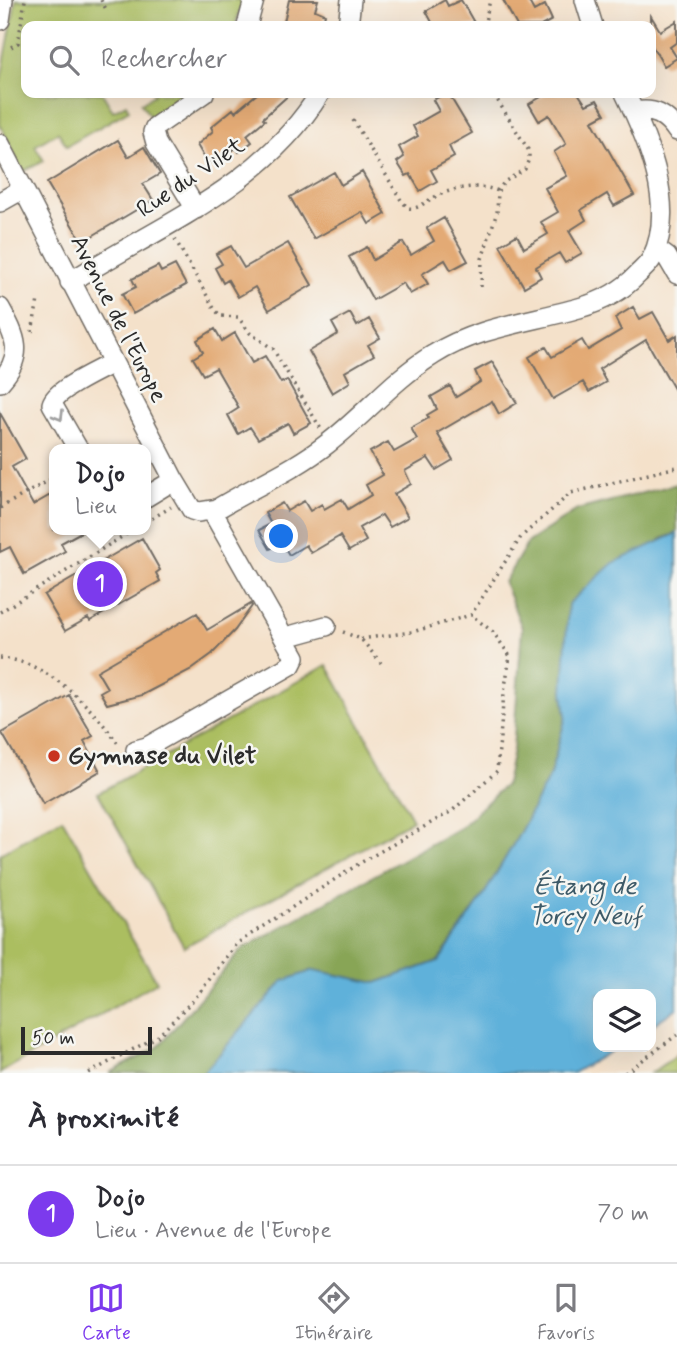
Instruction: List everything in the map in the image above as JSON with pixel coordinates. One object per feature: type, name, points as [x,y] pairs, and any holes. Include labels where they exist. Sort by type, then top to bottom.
[{"type":"street","points":[[0,20],[4,0]]},
{"type":"street","points":[[248,21],[254,0]]},
{"type":"street","points":[[349,21],[351,0]]},
{"type":"street","points":[[585,0],[591,21]]},
{"type":"street","points":[[196,209],[156,143],[153,132],[156,127],[197,98]]},
{"type":"street","name":"Rue du Vilet","points":[[70,282],[196,209],[251,171],[280,145],[317,98]]},
{"type":"street","points":[[205,511],[313,455],[433,354],[484,332],[610,297],[633,279],[652,259],[671,203],[651,146],[628,98]]},
{"type":"street","points":[[635,112],[652,110],[668,120],[677,131]]},
{"type":"street","name":"Avenue de l'Europe","points":[[0,144],[174,480],[192,510],[205,511],[285,637]]},
{"type":"street","points":[[0,202],[23,189]]},
{"type":"street","points":[[656,249],[671,261],[677,275]]},
{"type":"street","points":[[0,308],[14,334],[16,345],[9,372],[0,382]]},
{"type":"street","points":[[75,444],[52,404],[53,399],[60,392],[112,363]]},
{"type":"street","points":[[151,493],[174,480]]},
{"type":"street","points":[[136,750],[147,747],[291,665],[295,657],[285,637],[326,626]]},
{"type":"path","points":[[22,21],[25,0]]},
{"type":"path","points":[[101,0],[107,11]]},
{"type":"path","points":[[485,21],[490,0]]},
{"type":"path","points":[[11,47],[18,43],[21,25]]},
{"type":"path","points":[[481,287],[482,259],[497,212],[498,191],[505,182],[525,169],[529,159],[529,151],[496,98]]},
{"type":"path","points":[[353,120],[401,201],[408,208],[416,208],[438,196],[476,186],[498,191]]},
{"type":"path","points":[[167,226],[215,310],[221,316],[238,317],[250,333],[269,344],[329,443]]},
{"type":"path","points":[[326,626],[361,639],[412,632],[471,615],[521,537],[570,493],[677,467]]},
{"type":"path","points":[[0,508],[49,480]]},
{"type":"path","points":[[151,519],[168,509]]},
{"type":"path","points":[[0,611],[125,535]]},
{"type":"path","points":[[89,1073],[158,1036],[197,996],[236,944],[360,863],[452,811],[497,771],[510,656],[493,632],[471,615]]},
{"type":"path","points":[[361,639],[381,663]]},
{"type":"path","points":[[0,657],[11,658],[29,666],[65,686],[104,723],[124,752],[136,750]]},
{"type":"path","points":[[625,1073],[677,1035]]},
{"type":"green space","points":[[16,0],[243,0],[237,21],[21,21],[21,98],[105,98],[113,111],[126,104],[129,110],[67,146],[58,132],[35,146],[44,161],[22,172],[0,124],[0,85]]},
{"type":"green space","points":[[149,98],[181,98],[153,121],[141,103]]},
{"type":"green space","points":[[677,484],[677,533],[661,539],[563,692],[566,716],[550,775],[482,898],[438,961],[376,983],[314,970],[283,981],[203,1073],[110,1073],[158,1047],[242,949],[461,827],[506,784],[513,750],[522,628],[504,582],[528,542],[577,510]]},
{"type":"green space","points":[[327,665],[413,820],[184,947],[98,793]]},
{"type":"green space","points":[[62,818],[157,982],[0,1073],[0,854]]},
{"type":"green space","points":[[677,1055],[677,1073],[651,1073]]},
{"type":"water","name":"Étang de Torcy Neuf","points":[[677,533],[677,1008],[656,1023],[656,989],[593,989],[593,1052],[609,1052],[573,1073],[203,1073],[283,981],[314,970],[376,983],[439,961],[482,898],[550,775],[566,716],[563,692],[568,604],[613,563]]},
{"type":"building","points":[[289,0],[318,0],[315,10],[325,14],[323,21],[284,21]]},
{"type":"building","points":[[445,0],[448,6],[461,0],[473,21],[431,21],[426,11]]},
{"type":"building","points":[[503,0],[528,0],[534,11],[545,5],[552,20],[550,21],[514,21]]},
{"type":"building","points":[[677,21],[677,42],[670,47],[677,58],[664,66],[656,52],[656,24],[660,31]]},
{"type":"building","points":[[252,98],[285,98],[247,135],[252,142],[239,152],[236,148],[217,162],[215,159],[208,164],[197,145],[213,131],[211,127],[233,109],[235,112]]},
{"type":"building","points":[[451,98],[472,133],[449,146],[454,157],[431,170],[437,181],[420,191],[410,174],[406,176],[397,162],[404,157],[399,147],[418,136],[413,126],[439,111],[433,100]]},
{"type":"building","points":[[539,98],[581,98],[586,105],[597,100],[605,114],[592,121],[634,195],[614,206],[607,194],[581,210],[586,220],[569,231],[582,253],[565,263],[559,253],[547,260],[536,267],[541,277],[524,287],[500,245],[517,235],[524,248],[548,234],[541,222],[558,212],[545,188],[567,176],[554,152],[566,144],[549,115],[539,121],[529,104]]},
{"type":"building","points":[[118,140],[128,157],[144,147],[160,174],[143,184],[153,200],[82,242],[47,183]]},
{"type":"building","points":[[334,172],[341,185],[362,172],[386,214],[369,224],[362,212],[314,239],[290,197]]},
{"type":"building","points":[[444,218],[468,261],[451,270],[445,260],[422,274],[428,284],[410,294],[403,283],[373,300],[349,257],[367,247],[373,260],[403,242],[411,255],[434,241],[427,228]]},
{"type":"building","points":[[288,243],[312,285],[269,310],[255,287],[238,297],[228,280],[223,283],[215,268],[222,264],[216,254],[231,246],[244,268]]},
{"type":"building","points":[[175,265],[186,285],[133,314],[122,294],[136,287],[132,279],[158,266],[161,272]]},
{"type":"building","points":[[633,307],[640,319],[653,312],[669,340],[677,335],[677,394],[646,340],[599,369],[606,382],[589,392],[583,382],[553,399],[529,357],[546,347],[552,357],[582,340],[588,350],[621,330],[615,318]]},
{"type":"building","points":[[350,313],[357,326],[369,319],[380,338],[368,345],[374,355],[345,372],[350,382],[332,393],[309,351],[338,334],[332,323]]},
{"type":"building","points":[[215,329],[222,341],[235,333],[252,363],[265,356],[281,383],[287,380],[311,423],[293,433],[288,423],[258,439],[250,427],[238,434],[228,415],[239,408],[216,368],[203,375],[193,358],[203,352],[197,340]]},
{"type":"building","points":[[492,362],[517,403],[499,414],[492,401],[437,433],[453,460],[436,470],[428,458],[405,471],[411,484],[394,494],[408,517],[390,527],[382,515],[359,528],[366,541],[349,551],[340,536],[311,553],[306,545],[289,555],[282,543],[270,549],[259,530],[271,524],[265,513],[282,503],[287,511],[304,501],[310,511],[322,504],[324,509],[342,499],[348,509],[371,495],[366,485],[383,475],[370,452],[388,442],[394,452],[417,439],[411,428],[429,418],[427,415],[437,409],[431,397],[450,386],[456,397],[480,382],[475,371]]},
{"type":"building","points":[[0,413],[26,459],[12,467],[33,505],[49,496],[49,535],[76,535],[61,543],[65,551],[24,574],[10,547],[0,552]]},
{"type":"building","points":[[142,538],[160,570],[156,573],[160,581],[90,621],[88,618],[65,631],[44,595]]},
{"type":"building","points":[[251,604],[235,630],[212,654],[190,670],[142,695],[107,704],[100,692],[107,688],[97,671],[197,613],[207,630]]},
{"type":"building","name":"Gymnase du Vilet","points":[[69,695],[93,736],[84,741],[100,771],[43,804],[2,733]]},
{"type":"place","name":"Dojo","points":[[100,584]]},
{"type":"place","name":"Gymnase du Vilet","points":[[54,756]]}]
